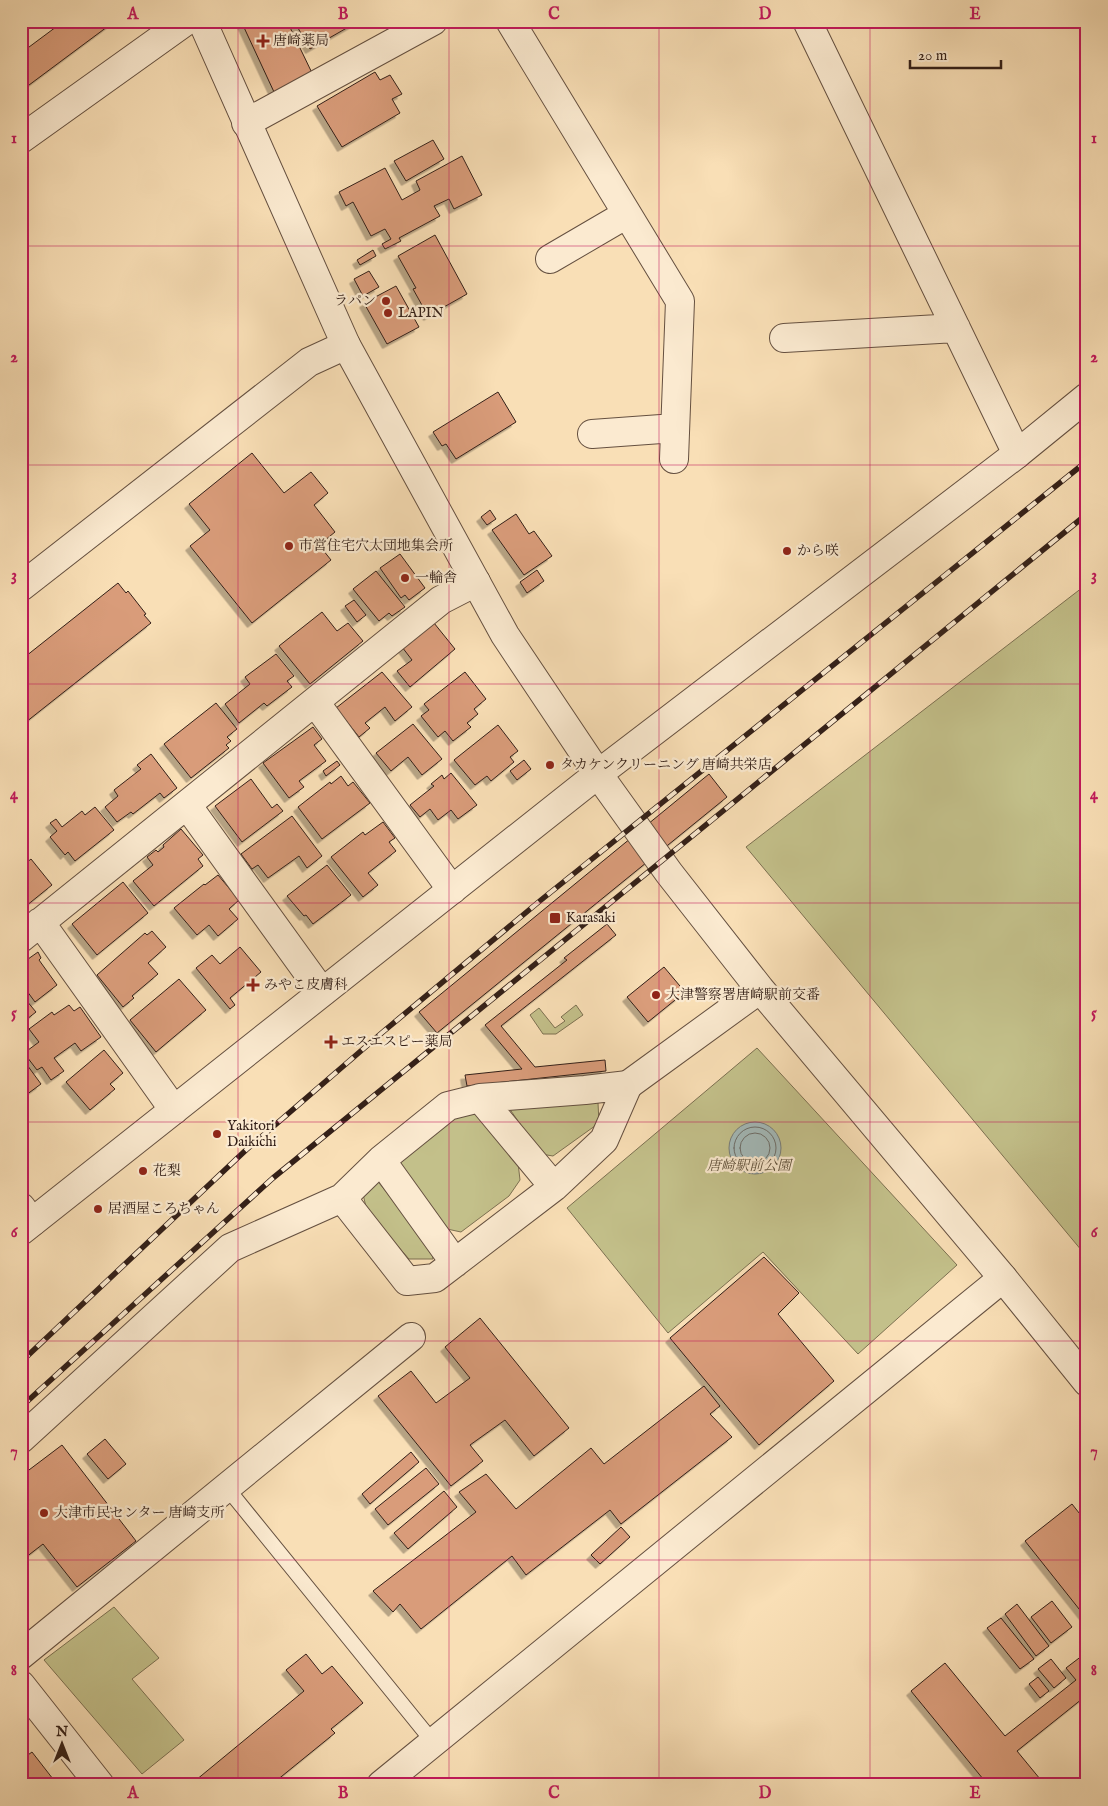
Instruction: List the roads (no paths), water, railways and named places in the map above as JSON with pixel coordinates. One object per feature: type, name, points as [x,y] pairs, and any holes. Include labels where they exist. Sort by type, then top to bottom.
[{"type":"street","points":[[21,139],[186,21]]},
{"type":"street","points":[[202,21],[346,345],[505,635],[598,774],[668,873],[760,989],[1003,1278],[1087,1382]]},
{"type":"street","points":[[246,123],[433,21]]},
{"type":"street","points":[[510,21],[680,301],[674,459]]},
{"type":"street","points":[[807,21],[1017,454]]},
{"type":"street","points":[[550,259],[627,214]]},
{"type":"street","points":[[784,338],[956,328]]},
{"type":"street","points":[[21,587],[309,362],[346,345]]},
{"type":"street","points":[[25,1220],[174,1110],[598,774],[1017,454],[1087,397]]},
{"type":"street","points":[[592,434],[675,428]]},
{"type":"street","points":[[174,1110],[31,930],[441,600],[476,582]]},
{"type":"street","points":[[315,702],[452,890]]},
{"type":"street","points":[[187,804],[322,992]]},
{"type":"street","points":[[21,1439],[230,1248],[342,1198],[381,1160],[448,1106],[480,1098],[628,1085],[760,989]]},
{"type":"street","points":[[342,1198],[407,1281],[435,1278],[554,1187],[604,1140],[628,1085]]},
{"type":"street","points":[[480,1098],[554,1187]]},
{"type":"street","points":[[381,1160],[455,1263]]},
{"type":"street","points":[[380,1785],[1003,1278]]},
{"type":"street","points":[[21,1655],[411,1337]]},
{"type":"street","points":[[21,1685],[100,1785]]},
{"type":"lane","points":[[227,1488],[433,1742]]},
{"type":"water","points":[[750,1122],[760,1122],[774,1129],[781,1143],[781,1153],[774,1167],[760,1174],[750,1174],[740,1170],[733,1163],[729,1153],[729,1143],[733,1133],[740,1126]]},
{"type":"railway","points":[[21,1362],[246,1150],[384,1031],[541,900],[1087,461]]},
{"type":"railway","points":[[21,1407],[273,1178],[1087,514]]},
{"type":"place","name":"唐崎薬局","points":[[263,41]]},
{"type":"place","name":"ラパン","points":[[386,301]]},
{"type":"place","name":"LAPIN","points":[[388,313]]},
{"type":"place","name":"市営住宅穴太団地集会所","points":[[289,546]]},
{"type":"place","name":"から咲","points":[[787,551]]},
{"type":"place","name":"一輪舎","points":[[405,578]]},
{"type":"place","name":"タカケンクリーニング 唐崎共栄店","points":[[550,765]]},
{"type":"place","name":"Karasaki","points":[[555,918]]},
{"type":"place","name":"みやこ皮膚科","points":[[253,985]]},
{"type":"place","name":"大津警察署唐崎駅前交番","points":[[656,995]]},
{"type":"place","name":"エスエスピー薬局","points":[[331,1042]]},
{"type":"place","name":"Yakitori Daikichi","points":[[217,1134]]},
{"type":"place","name":"花梨","points":[[143,1171]]},
{"type":"place","name":"居酒屋ころちゃん","points":[[98,1209]]},
{"type":"place","name":"大津市民センター 唐崎支所","points":[[44,1513]]},
{"type":"park label","name":"唐崎駅前公園","points":[[749,1166]]}]
